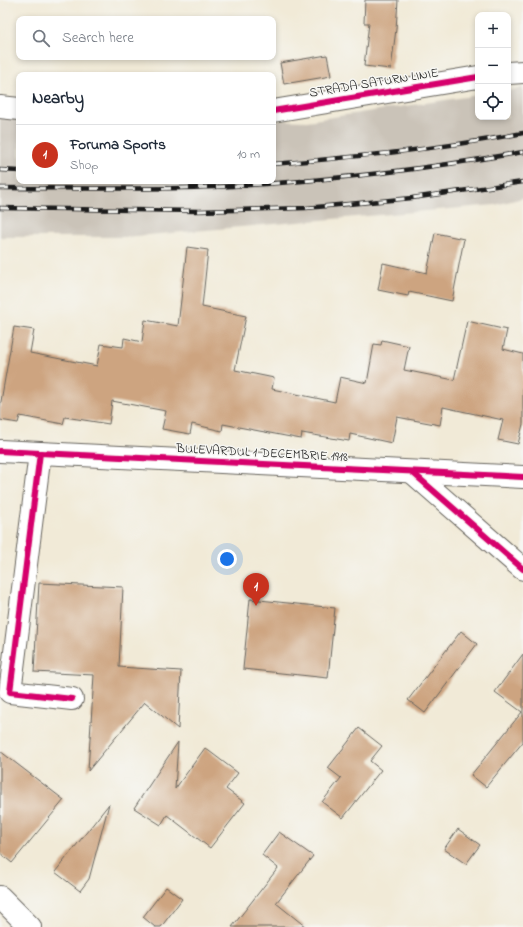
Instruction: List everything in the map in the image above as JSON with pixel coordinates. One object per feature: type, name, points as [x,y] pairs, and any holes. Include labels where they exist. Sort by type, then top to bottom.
[{"type":"street","points":[[511,73],[523,72]]},
{"type":"street","name":"STRADA SATURN LINIE","points":[[276,111],[475,77]]},
{"type":"street","points":[[0,107],[16,109]]},
{"type":"street","name":"BULEVARDUL 1 DECEMBRIE 1918","points":[[0,451],[523,477]]},
{"type":"street","points":[[40,453],[10,692],[72,699]]},
{"type":"street","points":[[412,472],[523,569]]},
{"type":"street","points":[[0,897],[30,927]]},
{"type":"shaded area","points":[[523,88],[523,198],[495,205],[125,237],[0,237],[0,111],[16,112],[16,184],[276,184],[276,120],[307,121],[475,95],[475,120],[511,120],[511,90]]},
{"type":"building","points":[[365,0],[398,0],[391,69],[364,66],[369,23],[364,23]]},
{"type":"building","points":[[327,55],[331,76],[284,84],[280,63]]},
{"type":"building","points":[[435,233],[464,239],[452,301],[409,292],[408,296],[378,290],[383,263],[427,273]]},
{"type":"building","points":[[187,247],[208,250],[202,307],[246,316],[235,370],[274,378],[272,389],[335,402],[340,377],[367,383],[374,344],[381,345],[382,340],[409,346],[404,370],[454,380],[467,321],[507,330],[503,349],[523,354],[523,424],[518,444],[498,440],[503,420],[443,407],[440,425],[397,417],[392,443],[350,434],[349,441],[302,433],[301,439],[223,424],[222,431],[192,424],[190,434],[162,429],[166,411],[112,401],[109,424],[65,417],[63,424],[20,416],[18,423],[0,420],[0,407],[14,327],[34,330],[30,353],[97,366],[101,344],[123,347],[124,338],[142,342],[145,320],[178,326]]},
{"type":"building","points":[[39,583],[123,587],[119,667],[181,671],[178,729],[145,702],[88,771],[94,675],[34,672]]},
{"type":"building","points":[[250,599],[335,608],[328,678],[243,669]]},
{"type":"building","points":[[461,631],[477,644],[425,713],[408,700]]},
{"type":"building","points":[[523,654],[523,742],[486,787],[471,775],[522,712],[495,692]]},
{"type":"building","points":[[359,728],[382,746],[370,761],[381,770],[343,818],[322,802],[341,778],[328,768]]},
{"type":"building","points":[[178,742],[175,789],[205,748],[238,773],[226,789],[245,803],[210,848],[167,815],[161,825],[134,808]]},
{"type":"building","points":[[0,751],[64,800],[12,863],[0,853]]},
{"type":"building","points":[[109,804],[89,879],[80,891],[55,872]]},
{"type":"building","points":[[458,829],[480,845],[466,864],[444,849]]},
{"type":"building","points":[[279,832],[313,856],[276,903],[306,927],[232,927],[278,868],[262,855]]},
{"type":"building","points":[[166,887],[182,899],[161,927],[155,927],[143,917]]},
{"type":"railway","points":[[276,164],[430,148],[523,133]]},
{"type":"railway","points":[[276,183],[408,170],[523,152]]},
{"type":"railway","points":[[0,170],[16,171]]},
{"type":"railway","points":[[0,208],[199,211],[306,208],[412,198],[523,182]]},
{"type":"railway","points":[[0,188],[107,189],[214,187],[266,184]]},
{"type":"cycle path","points":[[276,111],[475,77]]},
{"type":"cycle path","points":[[0,451],[523,477]]},
{"type":"cycle path","points":[[40,453],[10,692],[72,699]]},
{"type":"cycle path","points":[[412,472],[523,569]]},
{"type":"place","name":"Foruma Sports","points":[[256,606]]}]
